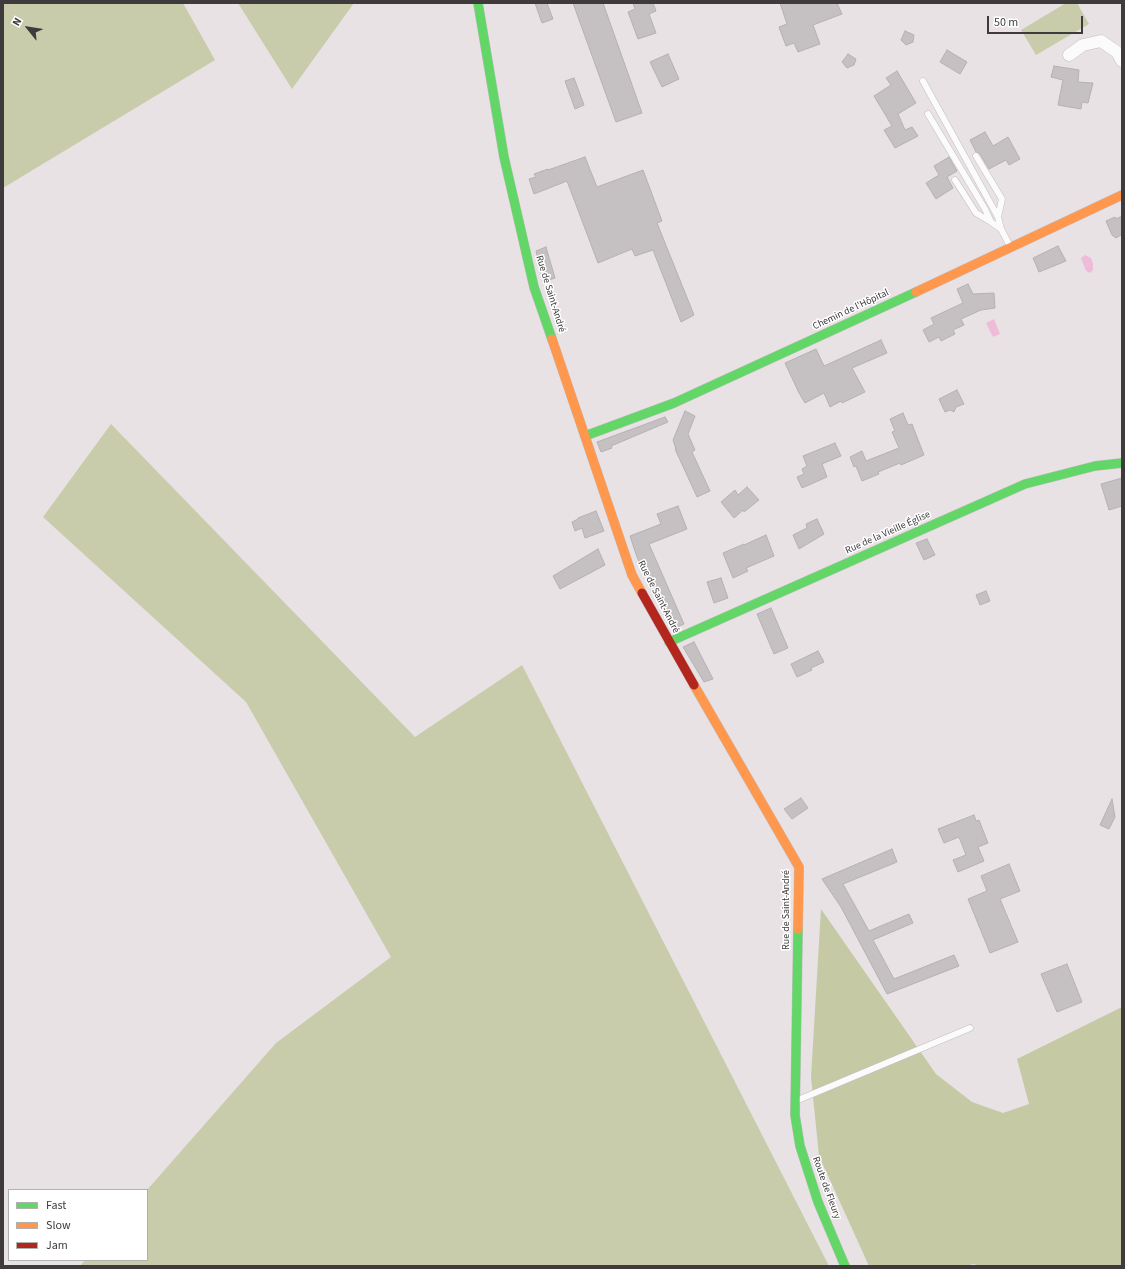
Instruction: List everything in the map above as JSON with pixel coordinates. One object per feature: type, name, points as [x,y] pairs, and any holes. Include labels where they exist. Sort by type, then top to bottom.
[{"type":"street","name":"Rue de Saint-André","points":[[478,3],[504,157],[534,287],[632,575],[799,867],[795,1115]]},
{"type":"street","points":[[1069,55],[1083,45],[1101,41],[1117,52],[1122,62]]},
{"type":"street","name":"Chemin de l'Hôpital","points":[[585,436],[674,403],[1011,248],[1122,195]]},
{"type":"street","name":"Rue de la Vieille Église","points":[[669,642],[1026,484],[1095,466],[1122,464]]},
{"type":"street","name":"Route de Fleury","points":[[795,1115],[800,1146],[818,1202],[845,1266]]},
{"type":"lane","points":[[923,81],[998,217],[1001,229],[1011,248]]},
{"type":"lane","points":[[928,114],[985,209],[991,222]]},
{"type":"lane","points":[[976,156],[1002,199],[998,217]]},
{"type":"lane","points":[[954,180],[976,213],[1001,229]]},
{"type":"lane","points":[[796,1101],[970,1028]]},
{"type":"green space","points":[[3,3],[183,3],[215,60],[3,188]]},
{"type":"green space","points":[[238,3],[354,3],[292,89]]},
{"type":"green space","points":[[1066,3],[1077,3],[1089,24],[1036,55],[1021,30]]},
{"type":"green space","points":[[111,424],[415,737],[522,665],[829,1266],[80,1266],[84,1261],[148,1261],[148,1189],[276,1043],[391,957],[246,702],[43,517]]},
{"type":"green space","points":[[821,909],[936,1074],[972,1102],[1003,1113],[1029,1104],[1017,1059],[1122,1007],[1122,1266],[982,1266],[973,1264],[966,1266],[869,1266],[819,1156],[811,1077]]},
{"type":"shaded area","points":[[1085,255],[1091,258],[1093,264],[1093,270],[1090,273],[1086,271],[1081,258]]},
{"type":"shaded area","points":[[994,319],[1000,334],[993,337],[986,323]]},
{"type":"building","points":[[535,3],[547,3],[553,19],[542,23]]},
{"type":"building","points":[[573,3],[603,3],[642,113],[616,122]]},
{"type":"building","points":[[633,3],[653,3],[656,11],[649,14],[656,33],[638,39],[628,12],[635,9]]},
{"type":"building","points":[[780,3],[837,3],[842,14],[813,25],[820,44],[798,52],[794,43],[786,46],[779,27],[787,24]]},
{"type":"building","points":[[905,31],[914,35],[913,42],[906,45],[901,40]]},
{"type":"building","points":[[947,50],[967,62],[960,74],[940,62]]},
{"type":"building","points":[[668,54],[679,79],[662,87],[650,62]]},
{"type":"building","points":[[848,54],[856,59],[854,65],[847,68],[842,62]]},
{"type":"building","points":[[1054,66],[1079,70],[1078,82],[1093,83],[1088,103],[1082,102],[1081,109],[1058,105],[1063,80],[1051,77]]},
{"type":"building","points":[[897,71],[916,103],[898,114],[905,130],[912,127],[918,136],[895,148],[884,130],[892,126],[874,96],[891,85],[886,78]]},
{"type":"building","points":[[574,78],[584,105],[575,109],[565,81]]},
{"type":"building","points":[[985,132],[993,146],[1008,137],[1020,159],[1009,165],[1006,160],[989,169],[980,154],[976,152],[970,140]]},
{"type":"building","points":[[585,157],[597,187],[643,170],[662,221],[657,223],[694,315],[681,322],[653,250],[635,256],[632,249],[598,263],[567,181],[534,194],[529,179],[536,177],[534,174]]},
{"type":"building","points":[[949,157],[957,171],[947,177],[953,188],[936,199],[926,183],[939,175],[934,166]]},
{"type":"building","points":[[1122,216],[1122,233],[1116,238],[1112,235],[1106,221]]},
{"type":"building","points":[[1058,246],[1066,261],[1039,272],[1033,258]]},
{"type":"building","points":[[546,247],[555,278],[543,282],[536,251]]},
{"type":"building","points":[[968,284],[973,294],[994,293],[995,308],[981,310],[961,319],[964,325],[953,330],[955,334],[941,341],[939,337],[929,342],[923,330],[934,324],[931,318],[963,303],[957,289]]},
{"type":"building","points":[[881,340],[887,353],[852,368],[865,392],[830,407],[824,393],[805,403],[785,363],[816,349],[824,366]]},
{"type":"building","points":[[957,390],[964,404],[956,407],[954,412],[950,410],[945,412],[939,399]]},
{"type":"building","points":[[685,411],[695,416],[688,434],[695,450],[692,452],[710,491],[697,497],[675,449],[673,440]]},
{"type":"building","points":[[903,413],[908,425],[912,424],[924,455],[901,465],[900,463],[878,472],[879,474],[862,481],[856,466],[854,467],[850,457],[862,451],[866,461],[899,448],[892,432],[895,431],[890,419]]},
{"type":"building","points":[[665,417],[668,422],[611,446],[612,448],[601,452],[597,442]]},
{"type":"building","points":[[835,443],[841,456],[822,464],[827,477],[802,488],[797,477],[804,474],[802,469],[807,466],[803,456]]},
{"type":"building","points":[[1122,478],[1122,506],[1109,510],[1101,484]]},
{"type":"building","points":[[747,487],[759,500],[744,512],[743,510],[734,518],[721,502],[735,490],[738,495]]},
{"type":"building","points":[[678,506],[687,529],[649,544],[684,624],[673,629],[653,593],[637,557],[630,536],[661,524],[657,514]]},
{"type":"building","points":[[596,511],[604,531],[585,538],[582,528],[575,531],[572,522]]},
{"type":"building","points":[[817,519],[824,534],[799,549],[793,535],[807,528],[806,524]]},
{"type":"building","points":[[766,535],[774,556],[746,568],[748,571],[733,578],[723,553]]},
{"type":"building","points":[[927,539],[935,555],[924,560],[916,543]]},
{"type":"building","points":[[598,549],[605,565],[560,589],[553,576]]},
{"type":"building","points":[[721,578],[728,598],[714,603],[707,582]]},
{"type":"building","points":[[986,591],[990,601],[980,605],[976,595]]},
{"type":"building","points":[[771,608],[788,648],[774,654],[757,614]]},
{"type":"building","points":[[694,642],[713,679],[704,682],[683,647]]},
{"type":"building","points":[[818,651],[824,662],[797,677],[791,664]]},
{"type":"building","points":[[801,798],[808,808],[792,819],[784,809]]},
{"type":"building","points":[[1112,799],[1115,817],[1109,829],[1100,825]]},
{"type":"building","points":[[974,815],[976,821],[979,820],[988,843],[978,847],[984,861],[958,872],[953,860],[966,855],[959,837],[944,843],[938,829]]},
{"type":"building","points":[[892,849],[897,862],[843,884],[869,931],[909,914],[913,923],[873,940],[894,979],[954,955],[959,966],[887,994],[841,907],[822,879]]},
{"type":"building","points":[[1009,864],[1020,891],[1000,899],[1018,942],[990,953],[968,899],[987,891],[981,876]]},
{"type":"building","points":[[1067,964],[1082,1002],[1057,1012],[1041,974]]},
{"type":"traffic: fast","points":[[478,3],[504,157],[534,287],[552,339]]},
{"type":"traffic: fast","points":[[585,436],[674,403],[916,292]]},
{"type":"traffic: fast","points":[[669,642],[1025,484],[1095,466],[1122,463]]},
{"type":"traffic: fast","points":[[798,929],[795,1115],[800,1146],[818,1202],[845,1266]]},
{"type":"traffic: slow","points":[[916,292],[1122,195]]},
{"type":"traffic: slow","points":[[552,339],[632,575],[642,593]]},
{"type":"traffic: slow","points":[[694,685],[799,867],[798,929]]},
{"type":"traffic: jam","points":[[642,593],[694,685]]}]
